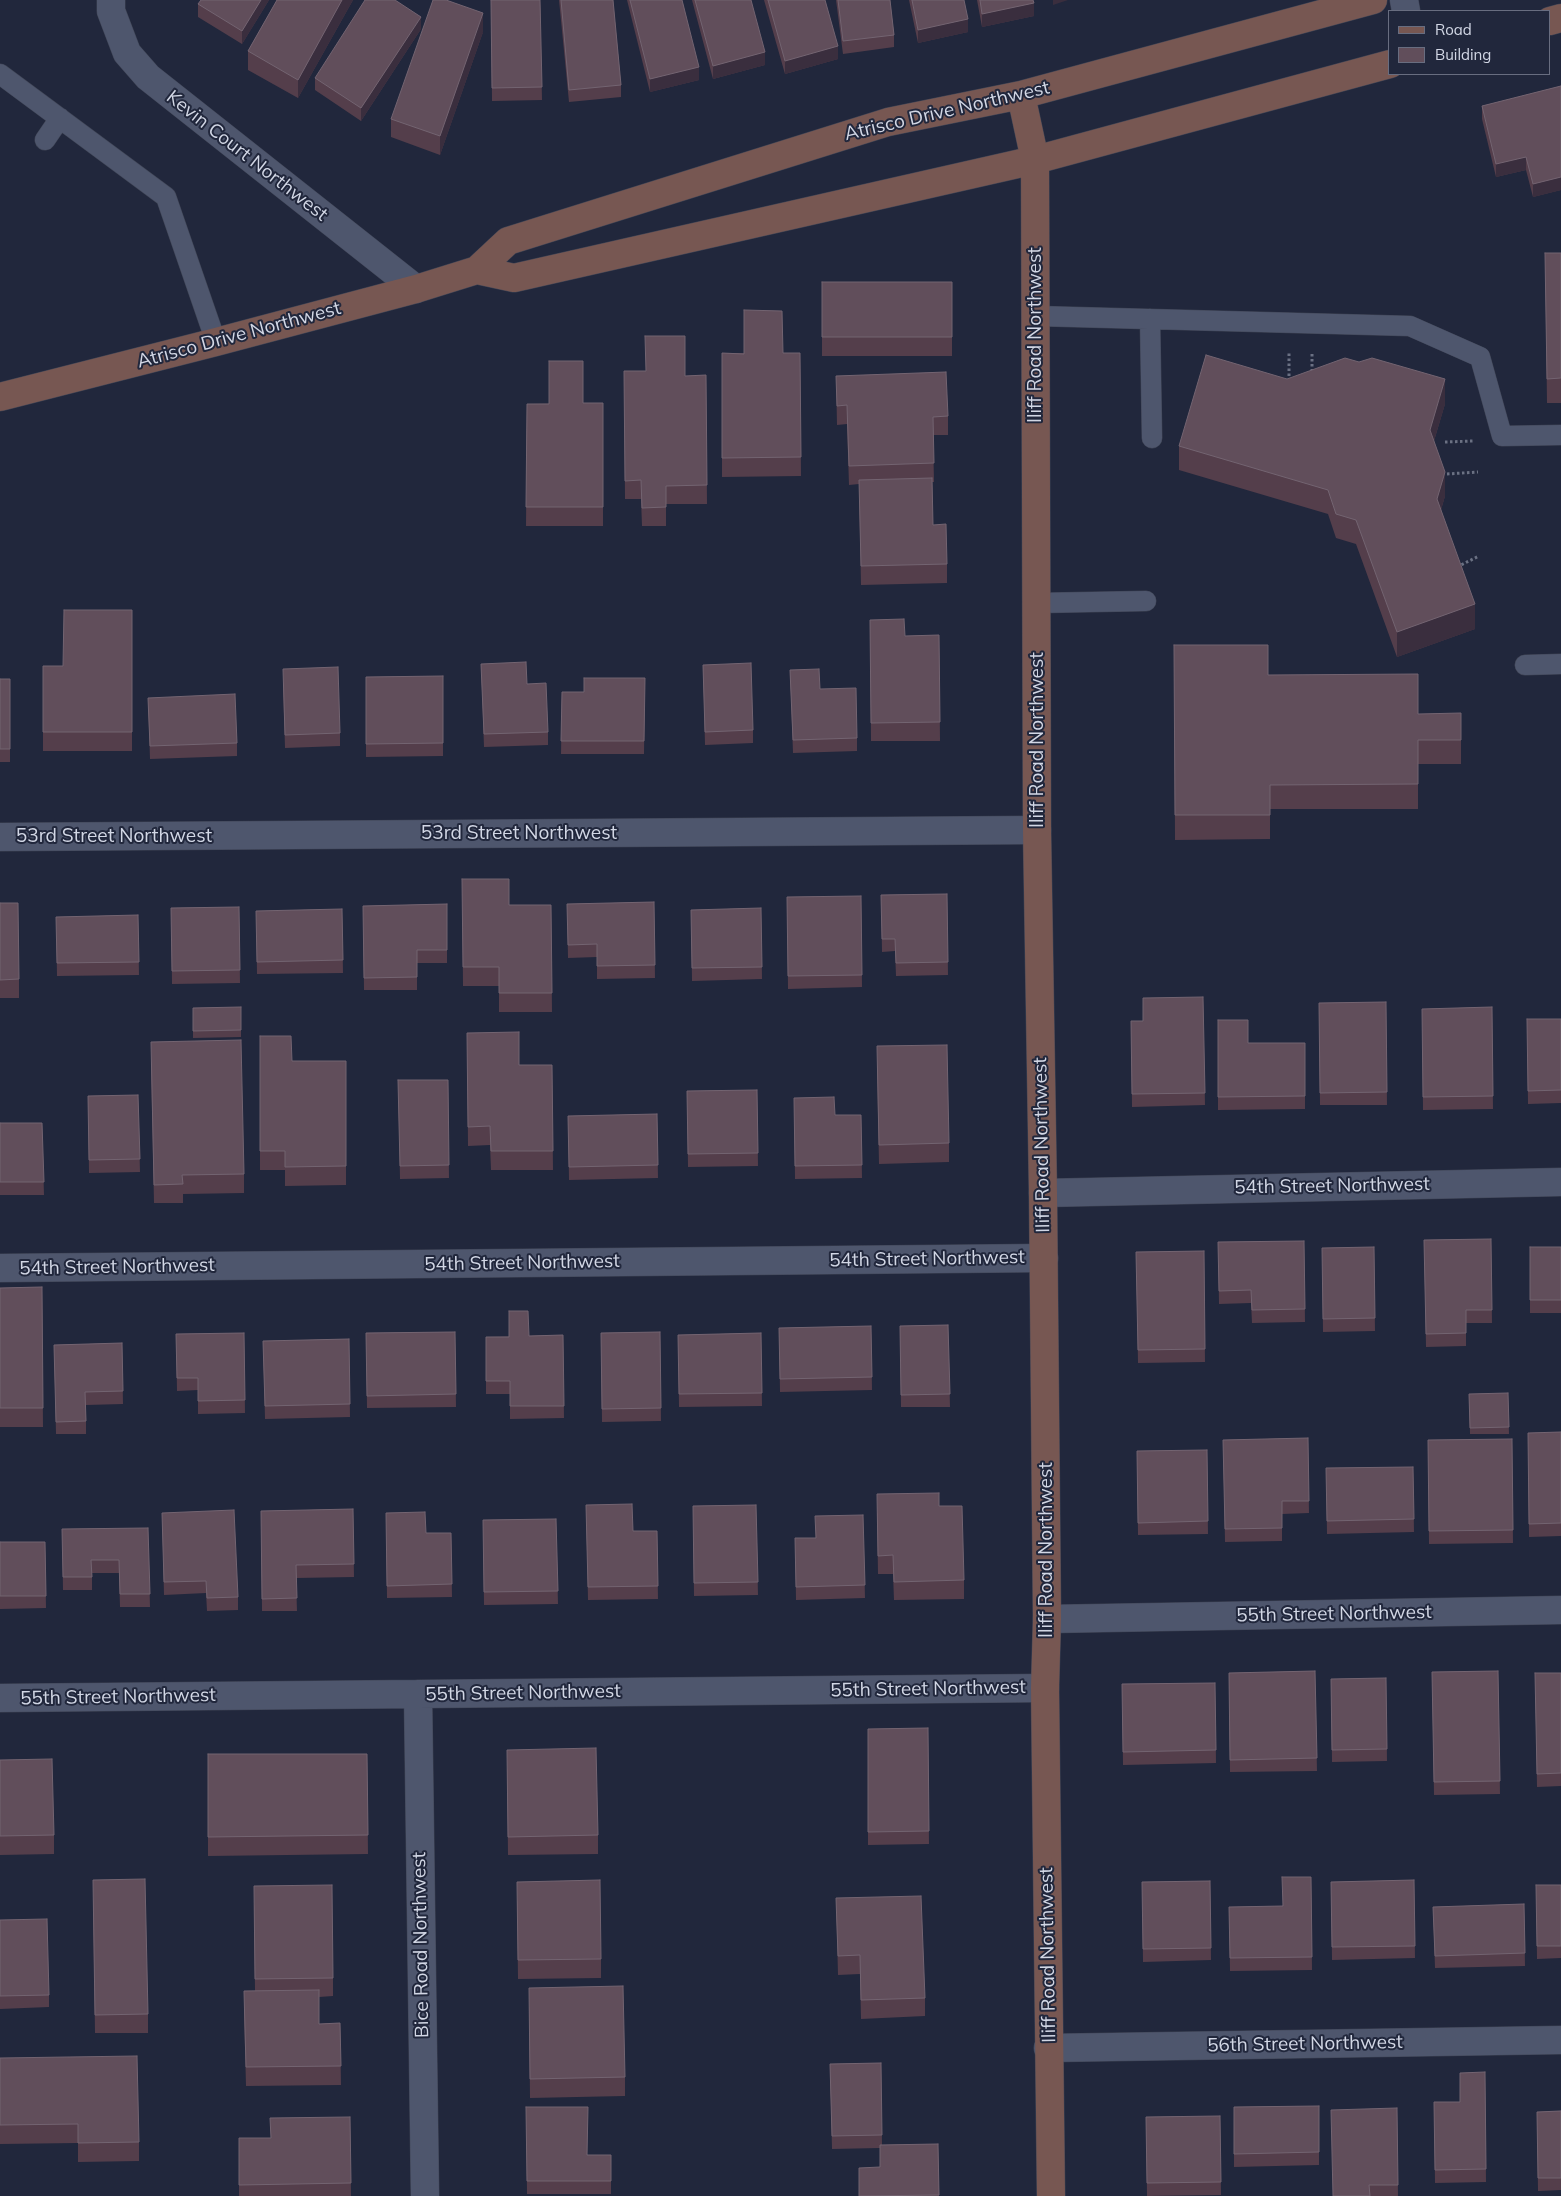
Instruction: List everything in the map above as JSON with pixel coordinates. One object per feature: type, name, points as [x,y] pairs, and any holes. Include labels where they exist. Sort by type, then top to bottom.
[{"type":"main road","name":"Atrisco Drive Northwest","points":[[0,397],[416,289],[477,270],[508,241],[888,122],[1021,95],[1373,0]]},
{"type":"main road","name":"Atrisco Drive Northwest","points":[[477,270],[514,278],[1035,160],[1388,65]]},
{"type":"main road","name":"Iliff Road Northwest","points":[[1021,95],[1035,160],[1037,830],[1044,1192],[1045,1688],[1051,2196]]},
{"type":"street","name":"Kevin Court Northwest","points":[[111,0],[111,11],[127,52],[148,77],[416,289]]},
{"type":"street","name":"53rd Street Northwest","points":[[0,837],[1037,830]]},
{"type":"street","name":"54th Street Northwest","points":[[1044,1192],[1561,1182]]},
{"type":"street","name":"54th Street Northwest","points":[[0,1268],[1044,1258]]},
{"type":"street","name":"55th Street Northwest","points":[[1046,1619],[1561,1610]]},
{"type":"street","name":"55th Street Northwest","points":[[0,1698],[1045,1688]]},
{"type":"street","name":"Bice Road Northwest","points":[[418,1694],[425,2196]]},
{"type":"street","name":"56th Street Northwest","points":[[1048,2048],[1561,2040]]},
{"type":"lane","points":[[0,74],[166,197],[216,342]]},
{"type":"lane","points":[[45,140],[60,118]]},
{"type":"lane","points":[[1036,316],[1410,326],[1480,358],[1502,436],[1561,435]]},
{"type":"lane","points":[[1150,319],[1152,438]]},
{"type":"lane","points":[[1036,603],[1146,601]]},
{"type":"lane","points":[[1525,665],[1561,664]]},
{"type":"path","points":[[1289,346],[1289,376]]},
{"type":"path","points":[[1312,348],[1312,376]]},
{"type":"path","points":[[1445,442],[1476,441]]},
{"type":"path","points":[[1447,474],[1478,472]]},
{"type":"path","points":[[1454,569],[1479,556]]},
{"type":"building","points":[[201,0],[261,0],[242,31],[198,4]]},
{"type":"building","points":[[277,0],[342,0],[298,80],[248,51]]},
{"type":"building","points":[[365,0],[395,0],[421,17],[361,108],[315,78]]},
{"type":"building","points":[[433,0],[446,0],[483,13],[440,136],[391,119]]},
{"type":"building","points":[[491,0],[540,0],[542,87],[492,88]]},
{"type":"building","points":[[561,0],[613,0],[621,85],[569,90]]},
{"type":"building","points":[[630,0],[682,0],[699,67],[650,79]]},
{"type":"building","points":[[695,0],[751,0],[765,52],[713,66]]},
{"type":"building","points":[[768,0],[825,0],[838,46],[785,61]]},
{"type":"building","points":[[838,0],[890,0],[894,35],[843,41]]},
{"type":"building","points":[[912,0],[964,0],[968,19],[918,30]]},
{"type":"building","points":[[980,0],[1033,0],[1034,3],[982,14]]},
{"type":"building","points":[[1561,86],[1561,177],[1533,184],[1526,157],[1496,164],[1482,106]]},
{"type":"building","points":[[1545,253],[1561,253],[1561,378],[1547,379]]},
{"type":"building","points":[[822,282],[952,282],[952,337],[822,337]]},
{"type":"building","points":[[744,310],[782,311],[783,353],[800,353],[801,457],[722,458],[722,353],[744,354]]},
{"type":"building","points":[[645,336],[685,336],[685,376],[706,375],[707,485],[666,486],[666,507],[642,508],[641,480],[625,481],[624,371],[646,371]]},
{"type":"building","points":[[1206,355],[1287,379],[1345,358],[1359,362],[1372,358],[1445,379],[1430,430],[1445,472],[1437,499],[1475,604],[1397,632],[1356,520],[1336,514],[1328,490],[1179,446]]},
{"type":"building","points":[[549,361],[583,361],[583,403],[603,403],[603,507],[526,507],[527,404],[549,404]]},
{"type":"building","points":[[946,372],[948,416],[933,417],[934,463],[849,466],[847,405],[837,406],[836,376]]},
{"type":"building","points":[[932,478],[933,525],[946,524],[947,564],[861,566],[859,480]]},
{"type":"building","points":[[64,610],[132,610],[132,732],[43,732],[43,666],[63,666]]},
{"type":"building","points":[[904,619],[905,636],[939,635],[940,722],[871,723],[870,620]]},
{"type":"building","points":[[1174,645],[1268,645],[1268,675],[1418,674],[1418,714],[1461,713],[1461,740],[1418,740],[1418,784],[1270,785],[1270,815],[1175,815]]},
{"type":"building","points":[[526,662],[527,684],[546,683],[548,732],[484,734],[481,664]]},
{"type":"building","points":[[751,663],[753,730],[705,732],[703,665]]},
{"type":"building","points":[[338,667],[340,733],[285,735],[283,669]]},
{"type":"building","points":[[819,669],[820,689],[856,688],[857,738],[793,740],[790,670]]},
{"type":"building","points":[[443,676],[443,743],[366,744],[366,677]]},
{"type":"building","points":[[584,678],[645,678],[644,741],[561,741],[562,692],[584,692]]},
{"type":"building","points":[[0,679],[10,679],[10,749],[0,749]]},
{"type":"building","points":[[235,694],[237,743],[150,746],[148,698]]},
{"type":"building","points":[[462,879],[509,879],[509,905],[551,905],[552,993],[499,993],[499,967],[463,967]]},
{"type":"building","points":[[947,894],[948,962],[896,963],[895,939],[882,939],[881,895]]},
{"type":"building","points":[[861,896],[862,975],[788,976],[787,897]]},
{"type":"building","points":[[654,902],[655,965],[597,966],[597,944],[568,945],[567,904]]},
{"type":"building","points":[[0,903],[18,903],[19,979],[0,980]]},
{"type":"building","points":[[447,904],[447,950],[417,950],[417,977],[364,978],[363,906]]},
{"type":"building","points":[[239,907],[240,970],[172,971],[171,908]]},
{"type":"building","points":[[761,908],[762,967],[692,968],[691,910]]},
{"type":"building","points":[[342,909],[343,960],[257,962],[256,911]]},
{"type":"building","points":[[138,915],[139,962],[57,963],[56,917]]},
{"type":"building","points":[[1203,997],[1205,1093],[1132,1094],[1131,1021],[1143,1021],[1143,998]]},
{"type":"building","points":[[1386,1002],[1387,1092],[1320,1093],[1319,1003]]},
{"type":"building","points":[[241,1007],[241,1030],[193,1031],[193,1008]]},
{"type":"building","points":[[1492,1007],[1493,1096],[1423,1097],[1422,1009]]},
{"type":"building","points":[[1527,1019],[1561,1019],[1561,1090],[1528,1091]]},
{"type":"building","points":[[1218,1020],[1248,1020],[1248,1043],[1305,1043],[1305,1096],[1218,1097]]},
{"type":"building","points":[[519,1032],[519,1065],[552,1065],[553,1151],[491,1151],[490,1126],[468,1127],[467,1033]]},
{"type":"building","points":[[260,1036],[291,1036],[292,1061],[346,1061],[346,1166],[285,1167],[285,1151],[260,1151]]},
{"type":"building","points":[[241,1040],[244,1174],[182,1175],[183,1184],[154,1185],[151,1042]]},
{"type":"building","points":[[947,1045],[949,1143],[879,1145],[877,1046]]},
{"type":"building","points":[[398,1080],[448,1080],[449,1165],[400,1166]]},
{"type":"building","points":[[757,1090],[758,1153],[688,1154],[687,1091]]},
{"type":"building","points":[[138,1095],[140,1159],[89,1160],[88,1096]]},
{"type":"building","points":[[834,1097],[835,1115],[861,1115],[862,1165],[795,1166],[794,1098]]},
{"type":"building","points":[[657,1114],[658,1165],[569,1167],[568,1116]]},
{"type":"building","points":[[0,1123],[42,1123],[44,1182],[0,1182]]},
{"type":"building","points":[[1491,1239],[1492,1310],[1466,1310],[1466,1333],[1426,1334],[1424,1240]]},
{"type":"building","points":[[1304,1241],[1305,1309],[1252,1310],[1251,1290],[1219,1291],[1218,1242]]},
{"type":"building","points":[[1374,1247],[1375,1318],[1323,1319],[1322,1248]]},
{"type":"building","points":[[1530,1247],[1561,1247],[1561,1300],[1530,1300]]},
{"type":"building","points":[[1204,1251],[1205,1349],[1138,1350],[1136,1252]]},
{"type":"building","points":[[42,1287],[43,1408],[0,1408],[0,1288]]},
{"type":"building","points":[[509,1311],[528,1311],[529,1336],[563,1335],[564,1406],[510,1406],[510,1381],[486,1381],[486,1337],[509,1337]]},
{"type":"building","points":[[948,1325],[950,1394],[901,1395],[900,1326]]},
{"type":"building","points":[[871,1326],[872,1377],[780,1379],[779,1328]]},
{"type":"building","points":[[455,1332],[456,1394],[367,1396],[366,1333]]},
{"type":"building","points":[[660,1332],[661,1408],[602,1409],[601,1333]]},
{"type":"building","points":[[244,1333],[245,1400],[198,1401],[198,1378],[177,1378],[176,1334]]},
{"type":"building","points":[[761,1333],[762,1393],[679,1394],[678,1335]]},
{"type":"building","points":[[349,1339],[350,1404],[265,1406],[263,1341]]},
{"type":"building","points":[[122,1343],[123,1391],[85,1392],[86,1421],[56,1422],[54,1345]]},
{"type":"building","points":[[1508,1393],[1509,1427],[1470,1428],[1469,1394]]},
{"type":"building","points":[[1561,1432],[1561,1523],[1529,1524],[1528,1433]]},
{"type":"building","points":[[1308,1438],[1309,1501],[1282,1501],[1282,1528],[1225,1529],[1223,1440]]},
{"type":"building","points":[[1512,1439],[1513,1530],[1429,1531],[1428,1440]]},
{"type":"building","points":[[1207,1450],[1208,1521],[1138,1523],[1137,1451]]},
{"type":"building","points":[[1413,1467],[1414,1519],[1327,1521],[1326,1468]]},
{"type":"building","points":[[939,1493],[939,1506],[962,1506],[964,1580],[894,1582],[893,1555],[878,1556],[877,1494]]},
{"type":"building","points":[[632,1504],[633,1531],[657,1531],[658,1586],[588,1587],[586,1505]]},
{"type":"building","points":[[756,1505],[758,1582],[694,1583],[693,1506]]},
{"type":"building","points":[[353,1509],[354,1564],[296,1565],[297,1598],[262,1599],[261,1511]]},
{"type":"building","points":[[234,1510],[238,1597],[207,1598],[206,1581],[164,1582],[162,1513]]},
{"type":"building","points":[[425,1512],[426,1533],[451,1533],[452,1584],[387,1586],[386,1513]]},
{"type":"building","points":[[863,1515],[865,1585],[796,1587],[795,1538],[816,1538],[815,1516]]},
{"type":"building","points":[[556,1519],[558,1591],[484,1592],[483,1520]]},
{"type":"building","points":[[148,1528],[150,1594],[120,1594],[119,1560],[91,1560],[92,1577],[63,1577],[62,1529]]},
{"type":"building","points":[[0,1542],[45,1542],[46,1596],[0,1596]]},
{"type":"building","points":[[1315,1671],[1317,1758],[1230,1760],[1229,1673]]},
{"type":"building","points":[[1498,1671],[1500,1781],[1434,1782],[1432,1672]]},
{"type":"building","points":[[1535,1673],[1561,1673],[1561,1773],[1537,1774]]},
{"type":"building","points":[[1386,1678],[1387,1749],[1332,1750],[1331,1679]]},
{"type":"building","points":[[1215,1683],[1216,1750],[1123,1752],[1122,1684]]},
{"type":"building","points":[[928,1728],[929,1831],[868,1832],[868,1729]]},
{"type":"building","points":[[596,1748],[598,1835],[508,1837],[507,1750]]},
{"type":"building","points":[[208,1754],[367,1754],[368,1835],[208,1837]]},
{"type":"building","points":[[52,1759],[54,1835],[0,1836],[0,1760]]},
{"type":"building","points":[[1282,1877],[1311,1877],[1312,1957],[1230,1958],[1229,1907],[1283,1906]]},
{"type":"building","points":[[145,1879],[148,2014],[95,2015],[93,1880]]},
{"type":"building","points":[[600,1880],[601,1959],[518,1960],[517,1882]]},
{"type":"building","points":[[1414,1880],[1415,1946],[1332,1947],[1331,1882]]},
{"type":"building","points":[[1210,1881],[1211,1948],[1143,1949],[1142,1882]]},
{"type":"building","points":[[332,1885],[333,1978],[255,1979],[254,1886]]},
{"type":"building","points":[[1536,1885],[1561,1885],[1561,1946],[1537,1946]]},
{"type":"building","points":[[921,1896],[925,1998],[861,2000],[860,1955],[838,1956],[836,1898]]},
{"type":"building","points":[[1524,1904],[1525,1953],[1435,1956],[1433,1907]]},
{"type":"building","points":[[47,1919],[49,1995],[0,1996],[0,1920]]},
{"type":"building","points":[[623,1986],[625,2077],[530,2079],[529,1988]]},
{"type":"building","points":[[319,1990],[319,2024],[340,2023],[341,2066],[246,2067],[244,1991]]},
{"type":"building","points":[[137,2056],[139,2142],[78,2143],[78,2124],[0,2125],[0,2058]]},
{"type":"building","points":[[881,2063],[882,2135],[832,2136],[830,2064]]},
{"type":"building","points":[[1485,2072],[1486,2169],[1435,2170],[1434,2102],[1460,2102],[1460,2073]]},
{"type":"building","points":[[1319,2106],[1319,2152],[1234,2154],[1234,2107]]},
{"type":"building","points":[[526,2107],[588,2107],[587,2155],[611,2155],[611,2181],[527,2181]]},
{"type":"building","points":[[1397,2108],[1398,2185],[1369,2185],[1370,2196],[1333,2196],[1331,2110]]},
{"type":"building","points":[[1561,2111],[1561,2178],[1538,2178],[1537,2112]]},
{"type":"building","points":[[1220,2116],[1221,2182],[1147,2183],[1146,2117]]},
{"type":"building","points":[[350,2117],[351,2183],[239,2185],[239,2138],[271,2138],[270,2118]]},
{"type":"building","points":[[938,2144],[939,2195],[859,2196],[859,2168],[880,2167],[880,2145]]}]
